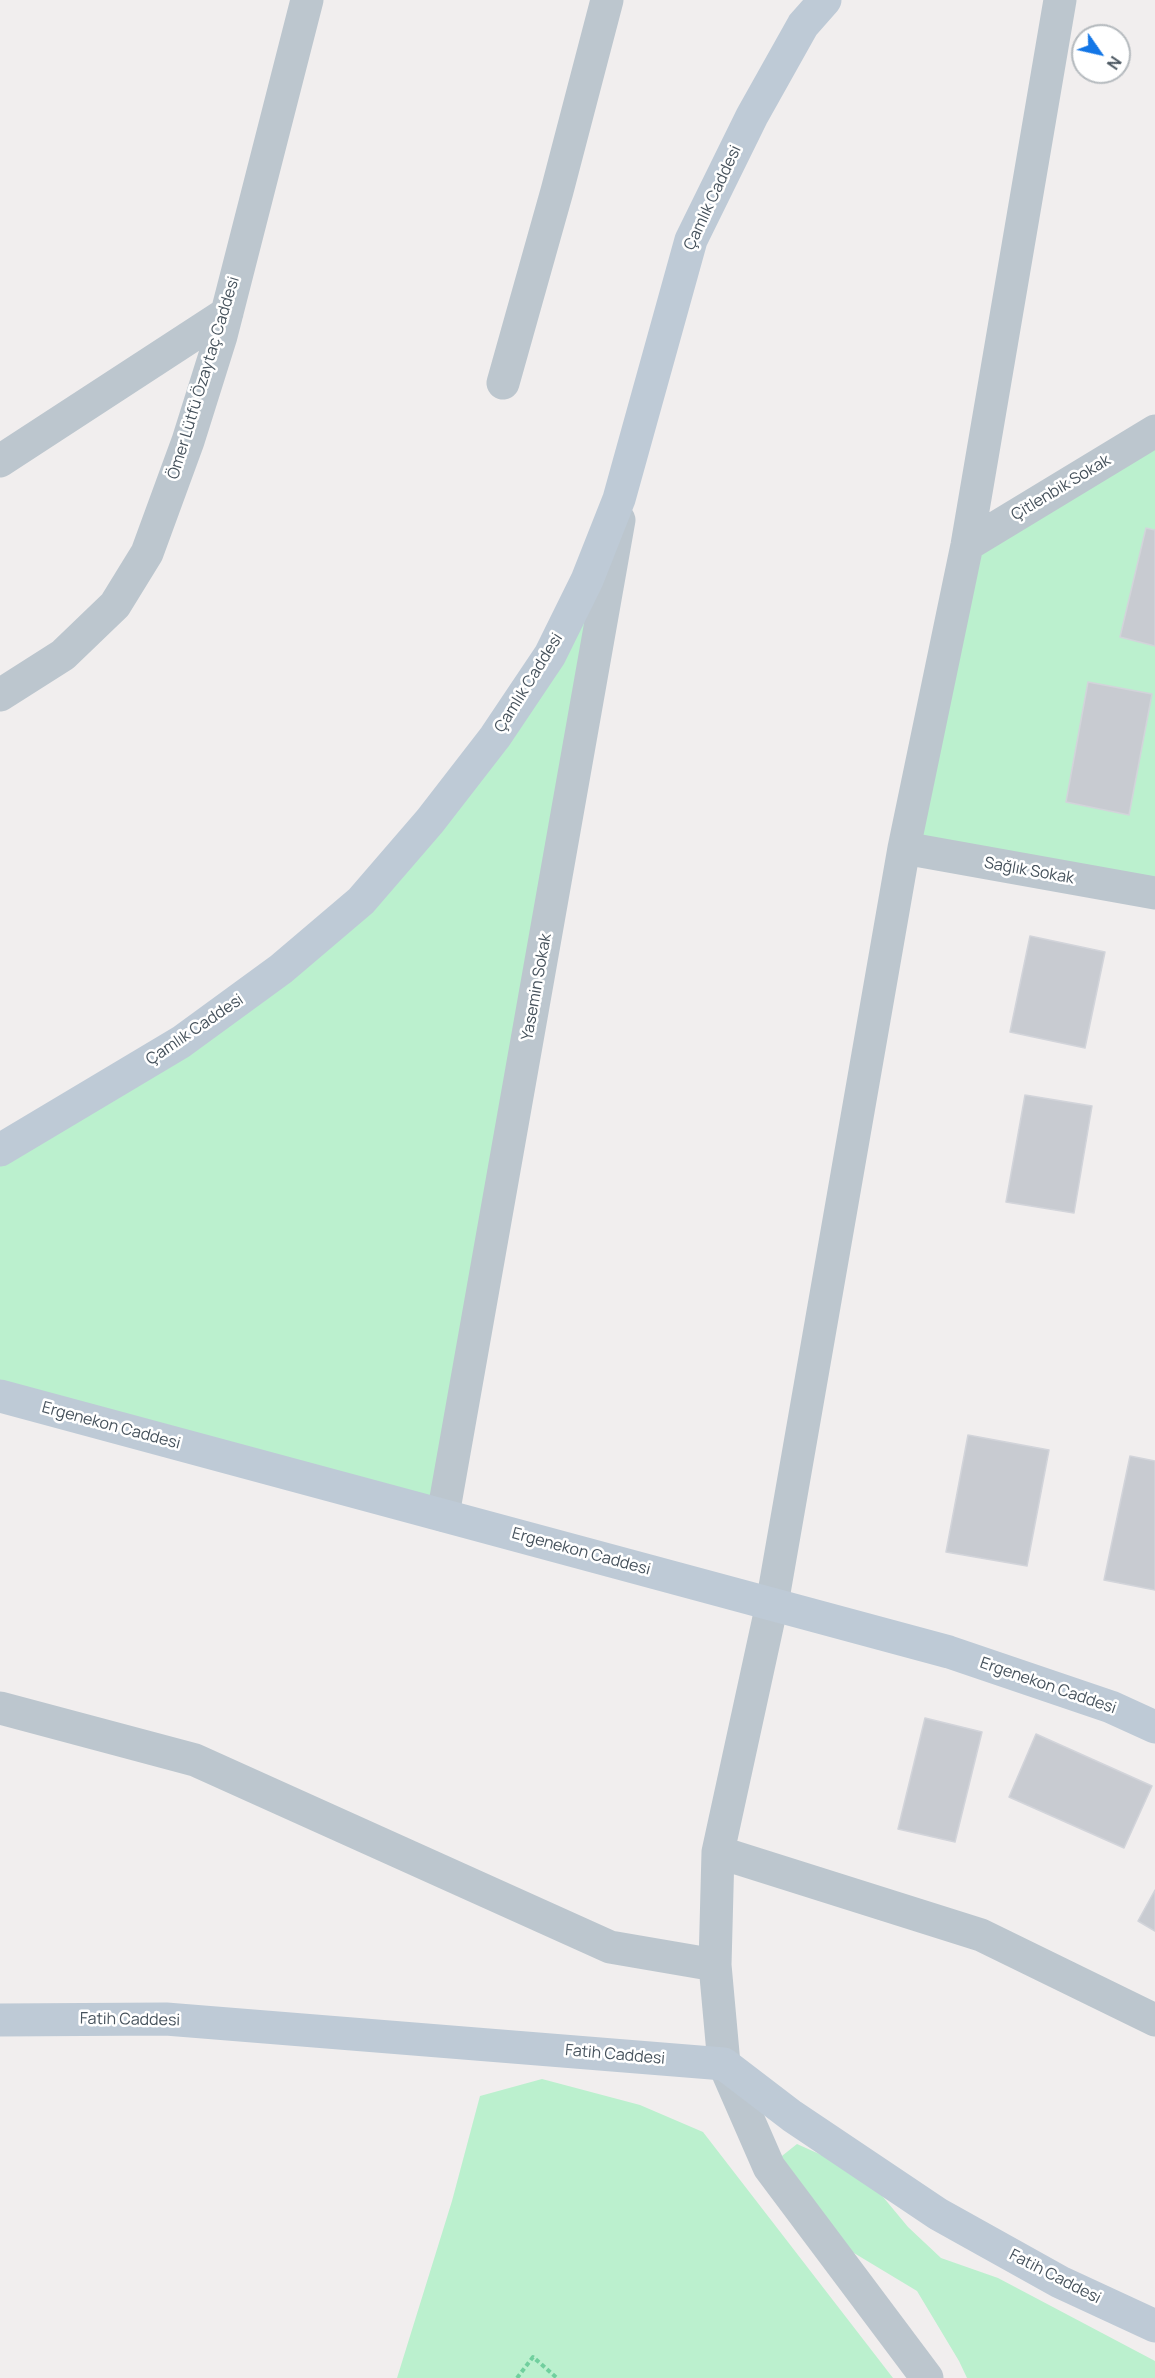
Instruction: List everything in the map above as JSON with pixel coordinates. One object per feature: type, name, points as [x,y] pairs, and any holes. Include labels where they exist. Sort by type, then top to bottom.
[{"type":"street","name":"Ömer Lütfü Özaytaç Caddesi","points":[[0,695],[63,655],[115,605],[147,553],[188,441],[227,313],[307,0]]},
{"type":"street","points":[[503,383],[608,0]]},
{"type":"street","name":"Çamlık Caddesi","points":[[0,1150],[181,1042],[281,969],[361,901],[430,821],[495,737],[550,656],[587,580],[619,499],[691,240],[752,116],[803,25],[825,0]]},
{"type":"street","points":[[927,2378],[769,2167],[724,2064],[715,1965],[718,1852],[772,1604],[904,848],[967,545],[1060,0]]},
{"type":"street","points":[[0,461],[227,313]]},
{"type":"street","name":"Çitlenbik Sokak","points":[[967,545],[1155,431]]},
{"type":"street","name":"Yasemin Sokak","points":[[443,1515],[630,459]]},
{"type":"street","name":"Sağlık Sokak","points":[[904,848],[1155,893]]},
{"type":"street","name":"Ergenekon Caddesi","points":[[0,1396],[949,1652],[1111,1707],[1155,1727]]},
{"type":"street","points":[[0,1708],[195,1760],[610,1947],[715,1965]]},
{"type":"street","points":[[718,1852],[981,1935],[1155,2020]]},
{"type":"street","name":"Fatih Caddesi","points":[[0,2020],[166,2019],[724,2064],[792,2116],[938,2214],[1060,2282],[1155,2326]]},
{"type":"path","points":[[518,2378],[533,2357],[557,2378]]},
{"type":"green space","points":[[1155,431],[1155,893],[904,848],[967,545]]},
{"type":"green space","points":[[619,499],[443,1515],[0,1389],[0,1150],[281,969],[495,737]]},
{"type":"green space","points":[[542,2079],[640,2105],[703,2132],[893,2378],[397,2378],[452,2201],[480,2096]]},
{"type":"green space","points":[[797,2144],[864,2174],[908,2227],[941,2258],[998,2278],[1155,2361],[1155,2378],[967,2378],[917,2291],[839,2244],[763,2171]]},
{"type":"building","points":[[1146,528],[1155,530],[1155,646],[1120,637]]},
{"type":"building","points":[[1088,682],[1152,694],[1129,815],[1066,802]]},
{"type":"building","points":[[1030,936],[1105,952],[1085,1048],[1010,1032]]},
{"type":"building","points":[[1025,1095],[1092,1106],[1074,1213],[1006,1202]]},
{"type":"building","points":[[968,1435],[1049,1450],[1027,1566],[946,1552]]},
{"type":"building","points":[[1130,1456],[1155,1461],[1155,1590],[1104,1580]]},
{"type":"building","points":[[925,1718],[982,1732],[955,1842],[898,1829]]},
{"type":"building","points":[[1036,1734],[1152,1786],[1124,1848],[1009,1797]]},
{"type":"building","points":[[1155,1890],[1155,1931],[1138,1921]]}]
